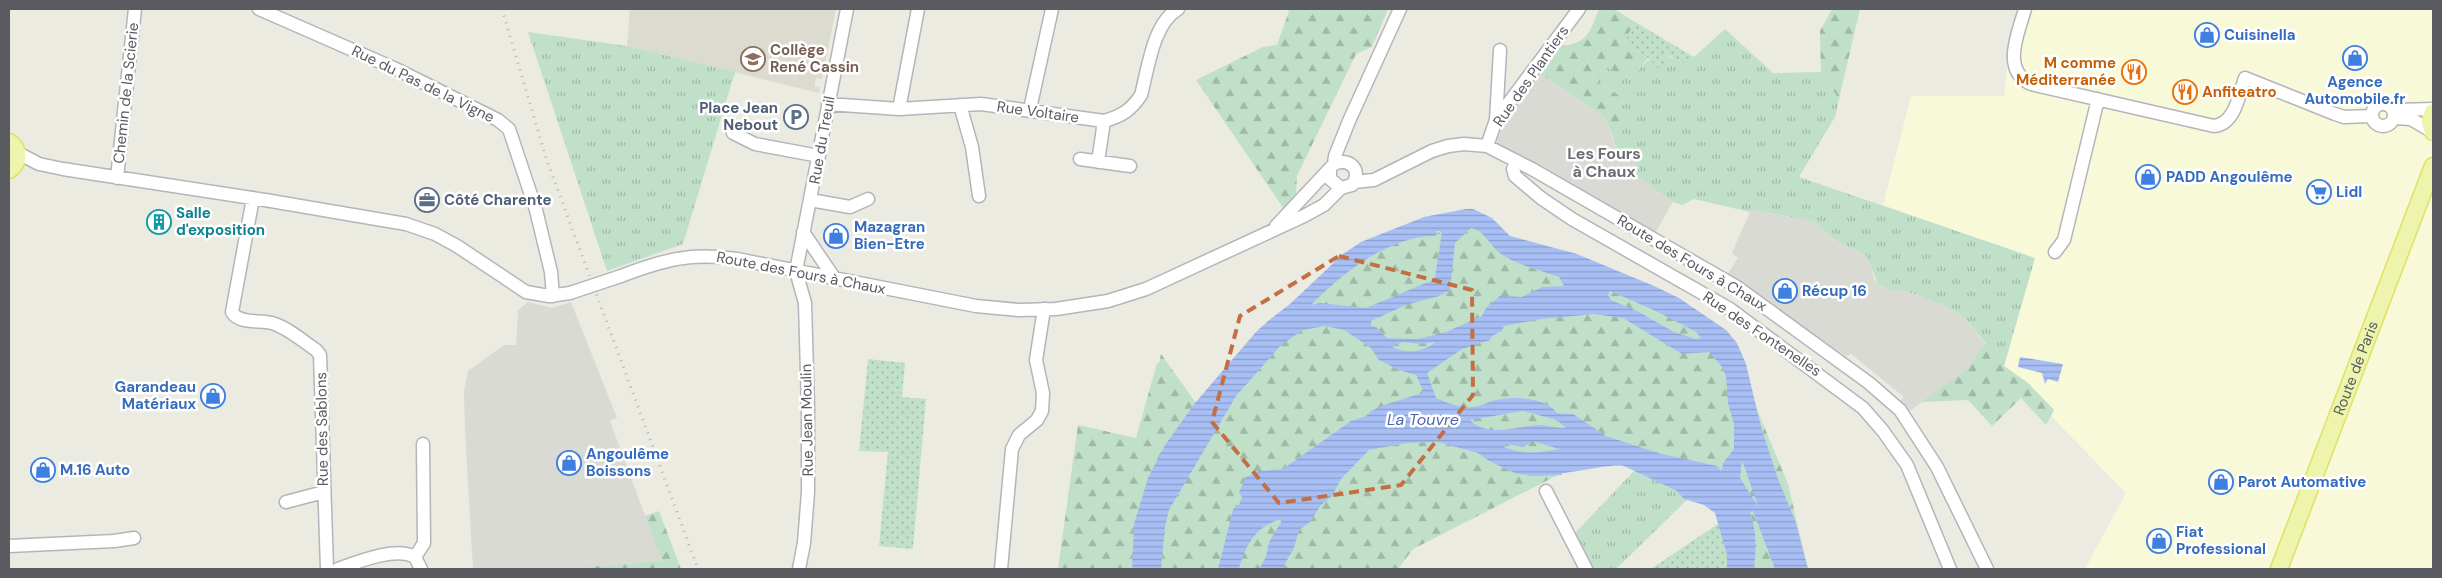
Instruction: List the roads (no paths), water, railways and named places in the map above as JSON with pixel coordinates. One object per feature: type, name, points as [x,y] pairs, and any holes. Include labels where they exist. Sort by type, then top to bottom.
[{"type":"main road","points":[[2433,111],[2430,122],[2433,132]]},
{"type":"main road","name":"Route de Paris","points":[[2279,569],[2433,166]]},
{"type":"main road","name":"Route de Paris","points":[[2289,569],[2433,196]]},
{"type":"street","name":"Chemin de la Scierie","points":[[117,178],[135,9]]},
{"type":"street","name":"Rue du Pas de la Vigne","points":[[259,9],[396,69],[498,120],[509,129],[536,210],[551,272],[553,296]]},
{"type":"street","name":"Rue du Treuil","points":[[796,270],[847,9]]},
{"type":"street","points":[[899,109],[918,9]]},
{"type":"street","points":[[1030,110],[1052,9]]},
{"type":"street","points":[[1098,162],[1104,121],[1127,112],[1138,100],[1159,29],[1166,18],[1178,9]]},
{"type":"street","points":[[1341,188],[1330,179],[1334,156],[1400,9]]},
{"type":"street","name":"Rue des Plantiers","points":[[1487,146],[1496,120],[1578,9]]},
{"type":"street","points":[[2025,9],[2014,51],[2014,67],[2016,74],[2022,80],[2031,84],[2207,125],[2220,125],[2230,117],[2244,78],[2257,77],[2287,92],[2368,116],[2380,105],[2388,105],[2394,114],[2412,119],[2433,132]]},
{"type":"street","points":[[1496,120],[1500,50]]},
{"type":"street","points":[[2055,252],[2064,240],[2098,99]]},
{"type":"street","name":"Rue Voltaire","points":[[828,104],[899,109],[960,105],[1030,110],[1104,121]]},
{"type":"street","points":[[960,105],[972,147],[979,196]]},
{"type":"street","points":[[2394,114],[2433,111]]},
{"type":"street","points":[[1349,121],[1352,171]]},
{"type":"street","points":[[733,133],[755,144],[819,156]]},
{"type":"street","name":"Route des Fours à Chaux","points":[[1275,228],[1332,166],[1383,175],[1432,151],[1448,146],[1464,144],[1487,146],[1517,161],[1737,287],[1885,395],[1900,410],[1926,447],[1987,569]]},
{"type":"street","name":"Route des Fours à Chaux","points":[[11,152],[39,164],[395,222],[417,228],[457,246],[520,289],[533,294],[553,296],[570,293],[669,259],[699,255],[731,258],[976,306],[1044,309],[1089,304],[1133,293],[1275,228],[1286,225],[1317,209],[1341,188],[1350,187],[1352,171]]},
{"type":"street","points":[[1080,159],[1130,166]]},
{"type":"street","name":"Rue des Fontenelles","points":[[1517,161],[1514,169],[1515,176],[1541,198],[1730,309],[1863,408],[1883,431],[1907,465],[1950,569]]},
{"type":"street","name":"Rue des Sablons","points":[[253,198],[232,312],[240,318],[281,326],[316,350],[320,355],[327,569]]},
{"type":"street","points":[[810,200],[850,207],[868,199]]},
{"type":"street","points":[[803,232],[835,279]]},
{"type":"street","name":"Rue Jean Moulin","points":[[796,270],[805,303],[808,409],[808,492],[804,543],[799,569]]},
{"type":"street","points":[[1001,569],[1012,449],[1019,435],[1036,420],[1043,403],[1036,360],[1044,309]]},
{"type":"street","points":[[415,557],[424,543],[423,444]]},
{"type":"street","points":[[1546,491],[1586,569]]},
{"type":"street","points":[[286,502],[324,492]]},
{"type":"street","points":[[9,546],[134,538]]},
{"type":"street","points":[[338,569],[371,557],[406,553],[415,557],[422,569]]},
{"type":"water","name":"La Touvre","points":[[1473,209],[1492,218],[1510,236],[1577,254],[1654,286],[1679,298],[1726,330],[1737,343],[1746,364],[1761,427],[1778,479],[1795,520],[1808,569],[1775,569],[1753,511],[1750,512],[1755,540],[1754,569],[1727,569],[1727,555],[1715,513],[1704,505],[1684,499],[1677,491],[1624,466],[1619,465],[1562,473],[1562,475],[1532,476],[1515,473],[1489,461],[1478,453],[1438,442],[1407,443],[1369,450],[1341,479],[1332,496],[1321,505],[1310,522],[1299,530],[1294,548],[1282,569],[1259,569],[1266,557],[1269,542],[1283,519],[1259,531],[1249,544],[1239,569],[1218,569],[1233,510],[1236,505],[1239,505],[1242,497],[1239,492],[1246,477],[1259,471],[1283,469],[1351,421],[1367,416],[1371,411],[1387,404],[1422,393],[1423,390],[1416,375],[1399,370],[1379,360],[1370,347],[1344,330],[1325,326],[1303,330],[1281,345],[1236,396],[1169,510],[1165,526],[1161,569],[1132,569],[1134,524],[1148,478],[1165,445],[1195,403],[1256,332],[1290,304],[1343,254],[1361,242],[1424,217]],"holes":[[[1471,228],[1479,231],[1503,256],[1559,277],[1564,286],[1542,287],[1522,297],[1500,296],[1486,308],[1482,316],[1446,332],[1418,339],[1387,338],[1376,327],[1371,326],[1371,321],[1406,305],[1439,296],[1450,290],[1455,243]],[[1437,231],[1442,232],[1433,280],[1366,308],[1320,303],[1311,305],[1337,281],[1368,258],[1384,249],[1419,237],[1436,236]],[[1610,291],[1656,311],[1696,332],[1701,338],[1696,339],[1674,332],[1639,312],[1611,300],[1608,295]],[[1594,314],[1623,318],[1682,354],[1709,352],[1723,368],[1726,377],[1728,403],[1734,424],[1734,449],[1723,463],[1722,472],[1717,466],[1658,453],[1606,436],[1573,414],[1557,413],[1551,407],[1536,400],[1508,398],[1476,407],[1464,407],[1436,398],[1427,373],[1462,349],[1490,340],[1492,336],[1502,331],[1504,326],[1541,319]],[[1403,342],[1420,344],[1436,342],[1420,350],[1402,351],[1391,346]],[[1523,411],[1557,420],[1566,428],[1541,425],[1495,430],[1477,426],[1470,420]],[[1533,441],[1559,449],[1525,452],[1504,447],[1507,444],[1523,447]],[[1742,460],[1758,506],[1740,478]]]},
{"type":"water","points":[[2020,357],[2063,364],[2058,382],[2048,379],[2045,384],[2042,373],[2018,367]]},
{"type":"railway","points":[[502,9],[546,158],[698,569]]},
{"type":"place","name":"Cuisinella","points":[[2207,35]]},
{"type":"place","name":"Agence Automobile.fr","points":[[2355,58]]},
{"type":"place","name":"Collège René Cassin","points":[[753,59]]},
{"type":"place","name":"M comme Méditerranée","points":[[2134,72]]},
{"type":"place","name":"Anfiteatro","points":[[2185,92]]},
{"type":"place","name":"Place Jean Nebout","points":[[796,117]]},
{"type":"place","name":"PADD Angoulême","points":[[2148,177]]},
{"type":"place","name":"Lidl","points":[[2319,192]]},
{"type":"place","name":"Côté Charente","points":[[427,200]]},
{"type":"place","name":"Salle d'exposition","points":[[159,222]]},
{"type":"place","name":"Mazagran Bien-Etre","points":[[836,236]]},
{"type":"place","name":"Récup 16","points":[[1785,291]]},
{"type":"place","name":"Garandeau Matériaux","points":[[213,396]]},
{"type":"place","name":"Angoulême Boissons","points":[[569,463]]},
{"type":"place","name":"M.16 Auto","points":[[43,470]]},
{"type":"place","name":"Parot Automative","points":[[2221,482]]},
{"type":"place","name":"Fiat Professional","points":[[2159,541]]},
{"type":"district","name":"Les Fours à Chaux","points":[[1604,162]]}]
